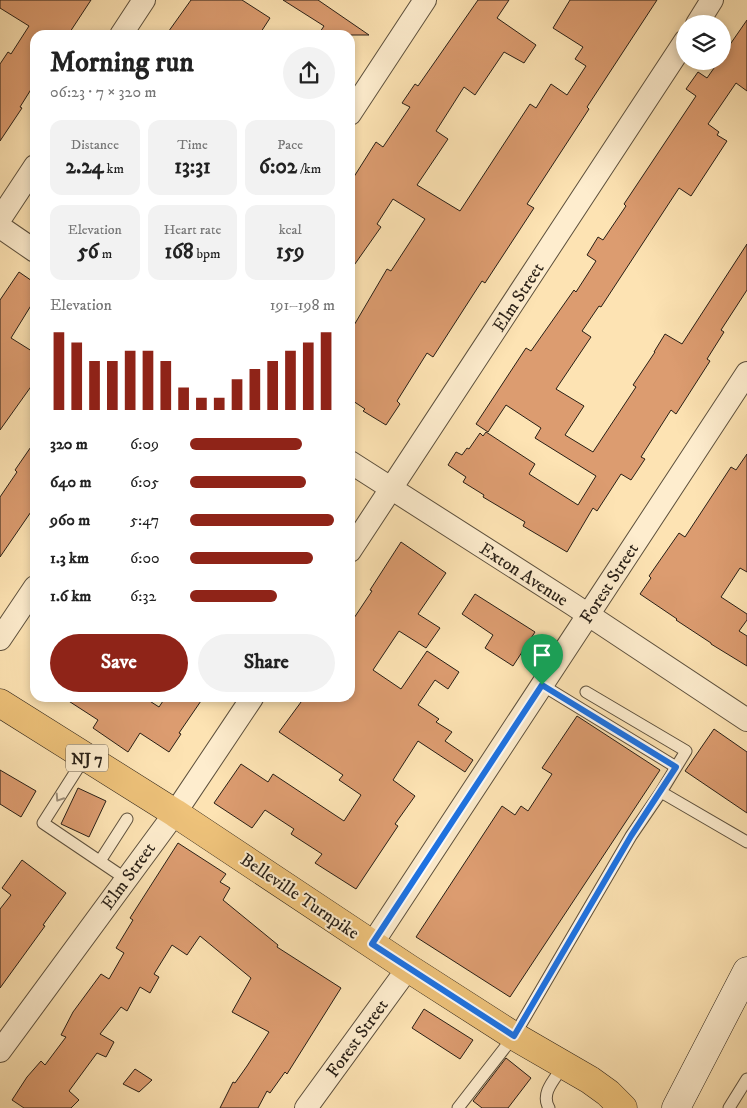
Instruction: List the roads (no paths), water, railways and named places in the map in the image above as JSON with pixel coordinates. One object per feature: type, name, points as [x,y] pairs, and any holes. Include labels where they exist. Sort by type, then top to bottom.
[{"type":"main road","name":"Belleville Turnpike","points":[[0,703],[174,813],[514,1036],[590,1080],[608,1093],[623,1108]]},
{"type":"street","points":[[124,30],[144,0]]},
{"type":"street","points":[[355,106],[425,0]]},
{"type":"street","points":[[703,15],[712,0]]},
{"type":"street","name":"Elm Street","points":[[355,543],[676,55]]},
{"type":"street","points":[[0,219],[30,174]]},
{"type":"street","points":[[0,227],[30,248]]},
{"type":"street","name":"Forest Street","points":[[372,944],[747,373]]},
{"type":"street","name":"Exton Avenue","points":[[355,465],[747,720]]},
{"type":"street","points":[[0,639],[30,594]]},
{"type":"street","name":"Elm Street","points":[[0,1050],[174,813],[249,702]]},
{"type":"street","name":"Forest Street","points":[[306,1108],[408,968]]},
{"type":"street","points":[[676,1108],[738,998],[747,971]]},
{"type":"lane","points":[[542,685],[676,767]]},
{"type":"lane","points":[[458,1108],[514,1036],[631,836],[686,751],[586,692]]},
{"type":"lane","points":[[85,757],[43,823],[126,879]]},
{"type":"lane","points":[[661,792],[747,842]]},
{"type":"lane","points":[[100,861],[127,819]]},
{"type":"lane","points":[[549,1108],[545,1101],[546,1092],[564,1065]]},
{"type":"lane","points":[[728,1108],[747,1079]]}]
